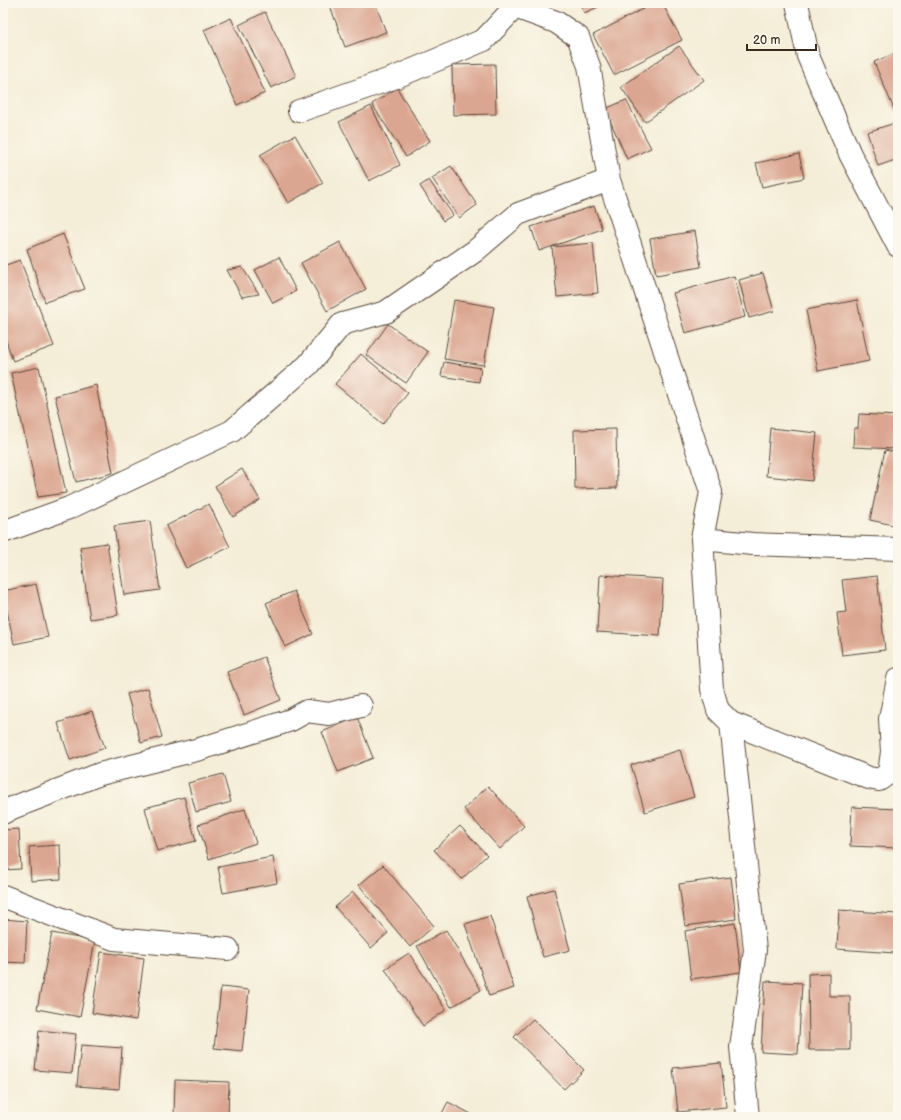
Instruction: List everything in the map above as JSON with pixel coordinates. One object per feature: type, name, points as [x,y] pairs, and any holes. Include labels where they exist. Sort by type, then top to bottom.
[{"type":"street","points":[[797,3],[808,56],[850,154],[898,246]]},
{"type":"street","points":[[299,111],[396,76],[484,40],[514,5],[556,22],[578,37],[589,66],[609,180],[712,492],[702,539],[712,689],[718,710],[731,723],[869,778],[879,780],[889,774],[895,756],[890,719],[898,679]]},
{"type":"street","points":[[3,532],[69,508],[232,431],[308,365],[342,324],[386,312],[475,250],[518,214],[609,180]]},
{"type":"street","points":[[702,539],[753,544],[898,549]]},
{"type":"street","points":[[3,813],[12,808],[100,774],[200,749],[291,720],[308,711],[328,714],[361,706]]},
{"type":"street","points":[[731,723],[755,950],[740,1048],[748,1117]]},
{"type":"street","points":[[3,896],[114,939],[228,949]]},
{"type":"building","points":[[329,3],[375,3],[386,32],[345,47]]},
{"type":"building","points":[[580,3],[608,3],[584,13]]},
{"type":"building","points":[[654,3],[662,3],[682,40],[614,75],[593,35]]},
{"type":"building","points":[[265,12],[296,76],[271,88],[239,25]]},
{"type":"building","points":[[231,18],[265,93],[237,105],[204,30]]},
{"type":"building","points":[[679,46],[704,80],[645,122],[621,87]]},
{"type":"building","points":[[898,52],[898,114],[896,114],[874,62]]},
{"type":"building","points":[[495,64],[496,114],[453,115],[452,65]]},
{"type":"building","points":[[397,88],[430,141],[406,157],[372,104]]},
{"type":"building","points":[[626,100],[651,148],[627,159],[605,109]]},
{"type":"building","points":[[371,106],[400,165],[369,181],[339,122]]},
{"type":"building","points":[[898,122],[898,159],[878,166],[867,132]]},
{"type":"building","points":[[295,135],[323,183],[288,203],[260,155]]},
{"type":"building","points":[[799,154],[804,178],[762,187],[756,163]]},
{"type":"building","points":[[451,166],[477,205],[459,218],[432,178]]},
{"type":"building","points":[[429,180],[453,215],[443,221],[420,186]]},
{"type":"building","points":[[594,206],[602,229],[539,251],[531,227]]},
{"type":"building","points":[[695,231],[701,267],[656,275],[650,239]]},
{"type":"building","points":[[63,234],[85,289],[45,302],[27,249]]},
{"type":"building","points":[[340,242],[366,289],[327,311],[301,263]]},
{"type":"building","points":[[593,243],[598,293],[557,297],[552,247]]},
{"type":"building","points":[[279,257],[296,291],[273,303],[255,270]]},
{"type":"building","points":[[20,260],[54,346],[13,361],[3,332],[3,266]]},
{"type":"building","points":[[242,267],[259,294],[242,297],[227,270]]},
{"type":"building","points":[[763,273],[774,311],[749,318],[739,280]]},
{"type":"building","points":[[734,276],[745,317],[685,333],[673,293]]},
{"type":"building","points":[[454,300],[494,307],[484,365],[444,359]]},
{"type":"building","points":[[857,300],[869,361],[818,371],[806,310]]},
{"type":"building","points":[[388,324],[428,352],[406,383],[366,355]]},
{"type":"building","points":[[361,354],[408,393],[383,424],[335,384]]},
{"type":"building","points":[[444,362],[481,368],[479,382],[441,376]]},
{"type":"building","points":[[39,367],[66,493],[38,497],[11,373]]},
{"type":"building","points":[[96,385],[113,473],[76,482],[55,396]]},
{"type":"building","points":[[859,414],[898,416],[898,435],[896,434],[895,449],[853,447],[854,428],[858,428]]},
{"type":"building","points":[[770,428],[817,433],[812,481],[766,476]]},
{"type":"building","points":[[616,429],[617,488],[575,489],[574,430]]},
{"type":"building","points":[[885,450],[898,453],[898,526],[870,520]]},
{"type":"building","points":[[242,469],[260,500],[233,517],[215,486]]},
{"type":"building","points":[[209,504],[230,547],[186,568],[166,526]]},
{"type":"building","points":[[150,521],[160,590],[124,595],[114,526]]},
{"type":"building","points":[[107,543],[118,615],[90,619],[80,547]]},
{"type":"building","points":[[600,575],[663,579],[660,636],[597,632]]},
{"type":"building","points":[[877,576],[885,650],[842,655],[837,613],[846,612],[842,580]]},
{"type":"building","points":[[36,584],[48,637],[14,644],[3,591]]},
{"type":"building","points":[[294,591],[313,634],[285,647],[266,603]]},
{"type":"building","points":[[264,657],[281,700],[244,715],[227,672]]},
{"type":"building","points":[[148,688],[162,737],[141,743],[127,694]]},
{"type":"building","points":[[92,711],[105,748],[70,760],[58,723]]},
{"type":"building","points":[[357,717],[373,758],[338,772],[322,732]]},
{"type":"building","points":[[680,750],[694,797],[645,812],[631,765]]},
{"type":"building","points":[[223,774],[231,802],[196,812],[188,783]]},
{"type":"building","points":[[488,786],[524,826],[500,849],[464,809]]},
{"type":"building","points":[[184,797],[196,841],[157,851],[145,808]]},
{"type":"building","points":[[852,807],[898,809],[898,848],[850,846]]},
{"type":"building","points":[[245,809],[256,843],[209,859],[198,825]]},
{"type":"building","points":[[460,826],[487,855],[462,879],[434,850]]},
{"type":"building","points":[[19,829],[21,869],[3,870],[3,830]]},
{"type":"building","points":[[60,845],[61,879],[31,881],[29,847]]},
{"type":"building","points":[[273,857],[277,883],[223,893],[218,867]]},
{"type":"building","points":[[383,865],[434,926],[410,947],[359,885]]},
{"type":"building","points":[[731,877],[736,919],[685,926],[679,884]]},
{"type":"building","points":[[554,889],[570,950],[543,957],[527,896]]},
{"type":"building","points":[[353,892],[388,933],[371,948],[335,907]]},
{"type":"building","points":[[839,910],[897,914],[895,953],[837,949]]},
{"type":"building","points":[[490,916],[514,988],[489,996],[465,924]]},
{"type":"building","points":[[3,919],[27,921],[25,963],[3,962]]},
{"type":"building","points":[[735,923],[741,972],[691,979],[685,931]]},
{"type":"building","points":[[446,930],[481,990],[451,1007],[417,946]]},
{"type":"building","points":[[52,933],[95,941],[80,1017],[37,1009]]},
{"type":"building","points":[[101,952],[144,958],[136,1020],[92,1013]]},
{"type":"building","points":[[409,953],[446,1010],[423,1026],[385,969]]},
{"type":"building","points":[[829,973],[829,996],[850,996],[850,1050],[809,1050],[808,974]]},
{"type":"building","points":[[765,981],[802,983],[798,1054],[761,1052]]},
{"type":"building","points":[[221,987],[249,990],[242,1051],[214,1048]]},
{"type":"building","points":[[533,1019],[584,1070],[564,1089],[514,1037]]},
{"type":"building","points":[[39,1030],[76,1034],[72,1073],[35,1070]]},
{"type":"building","points":[[81,1045],[122,1048],[119,1089],[77,1086]]},
{"type":"building","points":[[721,1063],[726,1107],[678,1112],[673,1068]]},
{"type":"building","points":[[175,1080],[229,1082],[228,1117],[174,1117]]},
{"type":"building","points":[[448,1102],[477,1117],[440,1117]]}]
